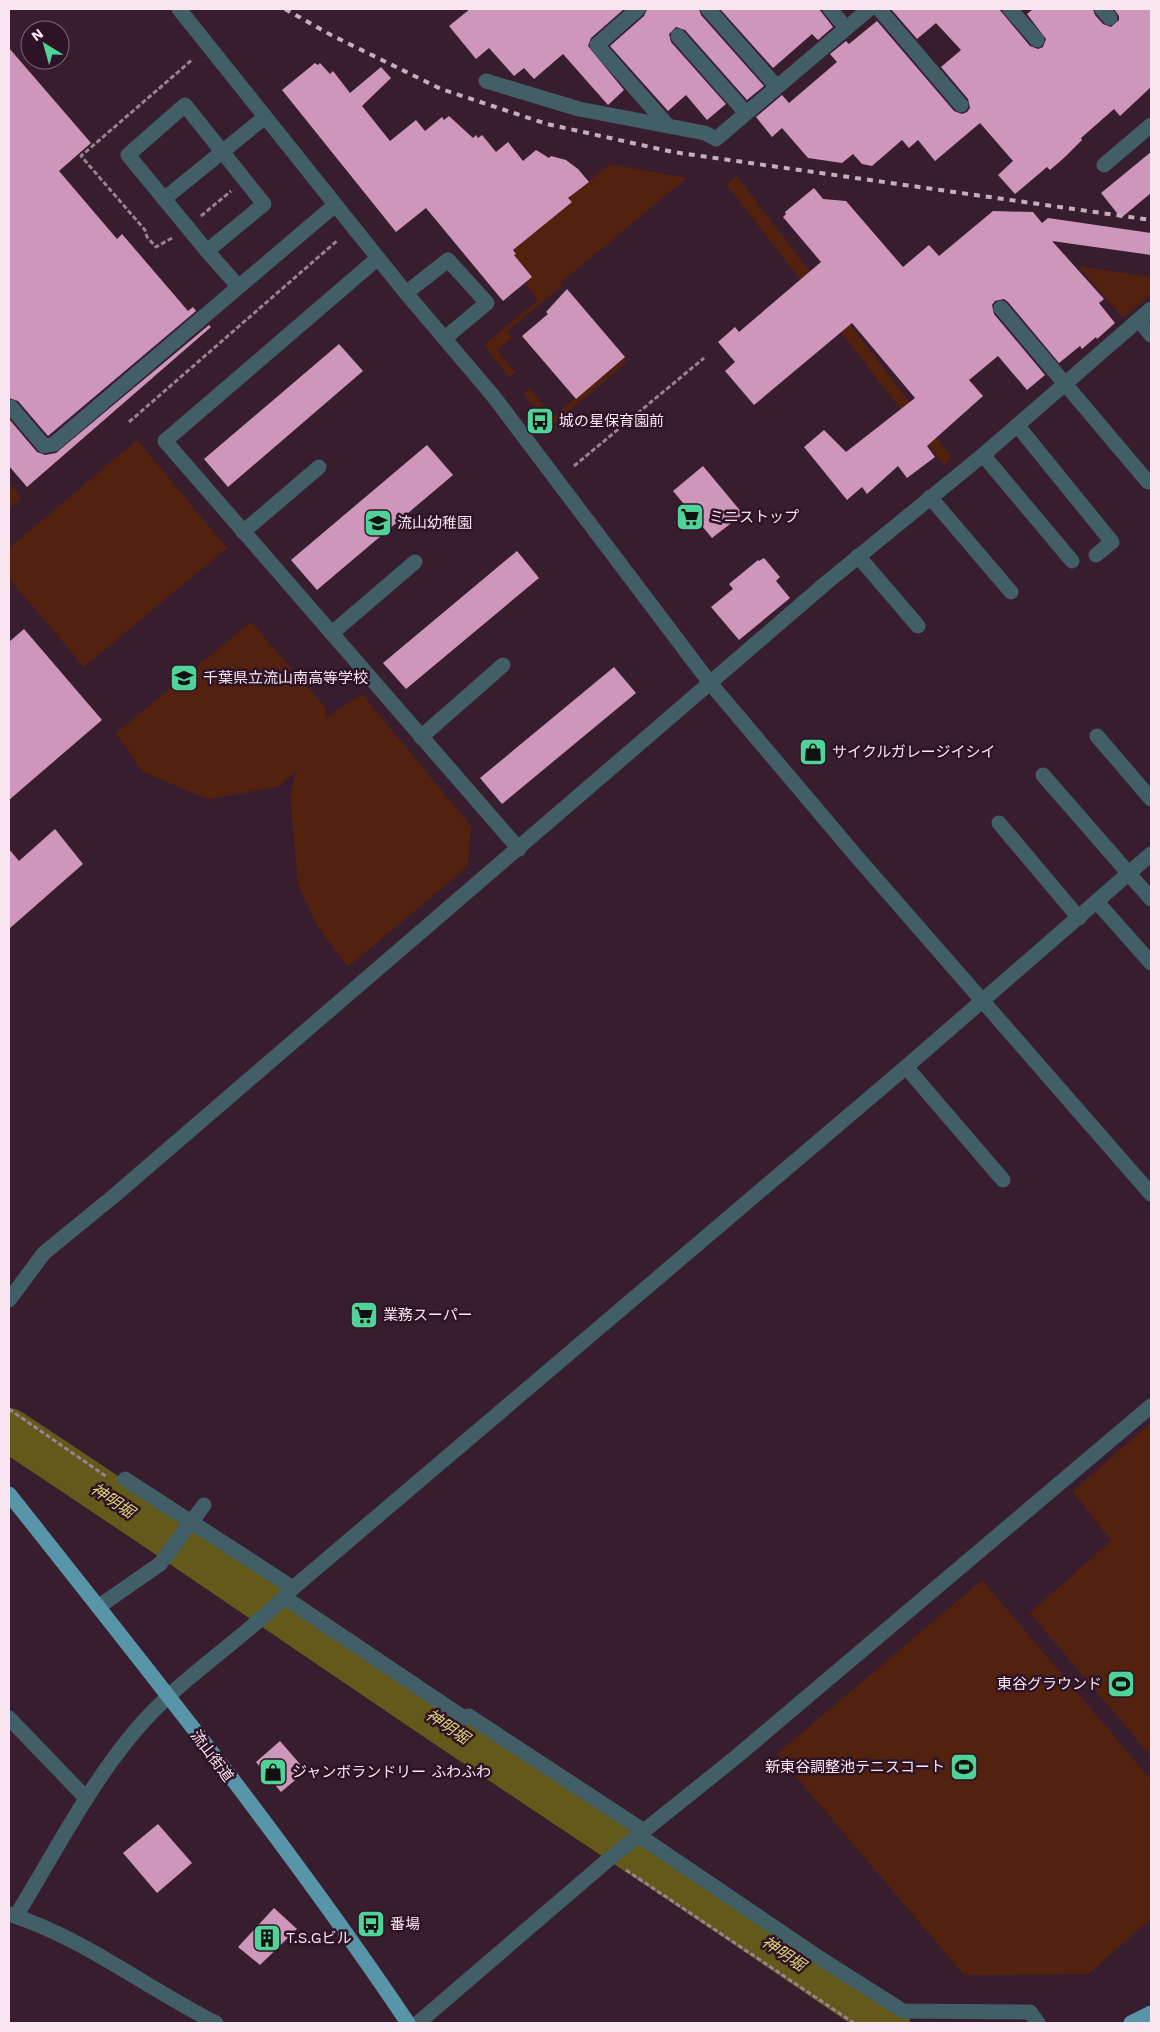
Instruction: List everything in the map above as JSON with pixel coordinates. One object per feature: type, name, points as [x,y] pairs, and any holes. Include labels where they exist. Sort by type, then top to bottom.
[{"type":"main road","name":"流山街道","points":[[9,1494],[98,1606],[353,1942],[408,2023]]},
{"type":"main road","points":[[1131,2023],[1151,2013]]},
{"type":"street","points":[[179,9],[335,205],[521,432],[710,683],[1151,1194]]},
{"type":"street","points":[[638,9],[597,45],[668,126]]},
{"type":"street","points":[[708,9],[777,87]]},
{"type":"street","points":[[830,9],[846,28]]},
{"type":"street","points":[[486,81],[579,109],[705,133],[716,139],[869,9]]},
{"type":"street","points":[[879,9],[961,105]]},
{"type":"street","points":[[1010,9],[1037,40]]},
{"type":"street","points":[[678,36],[746,113]]},
{"type":"street","points":[[207,250],[264,204],[185,105],[128,155],[164,199],[207,250],[238,286]]},
{"type":"street","points":[[164,199],[265,116]]},
{"type":"street","points":[[1104,165],[1151,125]]},
{"type":"street","points":[[11,407],[44,446],[54,444],[335,205]]},
{"type":"street","points":[[378,258],[165,441],[519,849]]},
{"type":"street","points":[[406,292],[448,260],[487,303],[444,338]]},
{"type":"street","points":[[1002,308],[1148,482]]},
{"type":"street","points":[[9,1300],[44,1253],[115,1195],[858,556],[983,455],[1151,309]]},
{"type":"street","points":[[1139,320],[1151,334]]},
{"type":"street","points":[[1017,425],[1112,542],[1096,555]]},
{"type":"street","points":[[983,455],[1072,561]]},
{"type":"street","points":[[243,532],[319,467]]},
{"type":"street","points":[[930,497],[1011,592]]},
{"type":"street","points":[[858,556],[918,626]]},
{"type":"street","points":[[332,633],[415,562]]},
{"type":"street","points":[[421,737],[503,665]]},
{"type":"street","points":[[1097,736],[1151,799]]},
{"type":"street","points":[[1043,775],[1151,899]]},
{"type":"street","points":[[999,823],[1079,918]]},
{"type":"street","points":[[216,2023],[163,1995],[103,1957],[14,1919],[86,1798],[136,1730],[186,1680],[255,1624],[288,1593],[1079,918],[1151,854]]},
{"type":"street","points":[[1097,902],[1151,963]]},
{"type":"street","points":[[906,1066],[1003,1180]]},
{"type":"street","points":[[418,2023],[609,1859],[801,1703],[1151,1406]]},
{"type":"street","points":[[125,1479],[187,1527],[288,1593],[464,1718],[470,1716],[639,1835],[815,1955],[903,2011],[1030,2012],[1038,2023]]},
{"type":"street","points":[[98,1606],[160,1564],[204,1505]]},
{"type":"street","points":[[9,1718],[86,1798]]},
{"type":"path","points":[[198,218],[237,186]]},
{"type":"path","points":[[129,422],[338,240]]},
{"type":"path","points":[[574,466],[704,358]]},
{"type":"path","points":[[9,1409],[115,1483],[125,1479]]},
{"type":"path","points":[[609,1859],[854,2023]]},
{"type":"shaded area","points":[[610,164],[687,178],[560,283],[562,286],[507,331],[512,338],[497,350],[515,372],[509,377],[484,345],[538,300],[525,283],[532,277],[514,255],[516,254],[513,250],[571,201],[569,197]]},
{"type":"shaded area","points":[[736,175],[952,458],[944,465],[727,185]]},
{"type":"shaded area","points":[[1078,266],[1151,277],[1151,293],[1123,318]]},
{"type":"shaded area","points":[[624,359],[627,362],[550,427],[523,394],[530,389],[553,417]]},
{"type":"shaded area","points":[[137,440],[227,548],[84,667],[9,578],[9,548]]},
{"type":"shaded area","points":[[9,483],[21,497],[9,509]]},
{"type":"shaded area","points":[[251,622],[325,707],[326,718],[362,694],[471,826],[468,866],[348,967],[317,925],[298,884],[290,794],[297,770],[278,787],[208,799],[143,772],[116,733]]},
{"type":"shaded area","name":"東谷グラウンド","points":[[1151,1423],[1151,1756],[1030,1613],[1111,1541],[1073,1491]]},
{"type":"shaded area","name":"新東谷調整池テニスコート","points":[[982,1580],[1151,1780],[1151,1919],[1088,1974],[964,1975],[777,1754]]},
{"type":"building","points":[[470,9],[624,9],[591,38],[588,46],[624,90],[608,105],[563,54],[534,79],[524,68],[514,76],[489,48],[476,59],[449,26]]},
{"type":"building","points":[[647,9],[699,9],[701,15],[764,86],[747,100],[685,30],[676,27],[669,34],[671,42],[726,104],[707,120],[686,95],[668,111],[610,46],[644,16]]},
{"type":"building","points":[[720,9],[819,9],[833,27],[818,40],[812,34],[773,68]]},
{"type":"building","points":[[891,9],[999,9],[1030,46],[1038,49],[1043,47],[1046,39],[1027,14],[1033,9],[1093,9],[1095,15],[1103,24],[1111,27],[1119,20],[1119,16],[1114,9],[1151,9],[1151,87],[1120,116],[1114,109],[1081,138],[1082,140],[1050,170],[1047,167],[1015,194],[998,175],[1013,161],[980,123],[935,161],[918,140],[909,148],[902,140],[872,166],[862,164],[853,154],[842,163],[808,158],[782,128],[772,137],[756,117],[782,95],[789,103],[837,62],[830,54],[846,41],[849,44],[877,21],[954,111],[962,114],[967,112],[970,108],[968,99],[941,67],[961,50],[936,23],[917,39]]},
{"type":"building","points":[[9,48],[20,61],[20,70],[28,70],[91,143],[59,171],[117,239],[122,234],[188,311],[193,307],[196,311],[48,436],[18,401],[9,398]]},
{"type":"building","points":[[315,63],[318,65],[320,63],[330,74],[333,71],[350,93],[381,67],[391,78],[362,106],[390,141],[416,120],[425,131],[442,117],[444,120],[449,116],[473,138],[476,135],[478,138],[482,135],[496,152],[508,142],[523,161],[536,150],[549,158],[551,156],[566,160],[578,169],[589,182],[568,198],[572,202],[513,250],[516,254],[514,255],[532,277],[503,301],[426,208],[396,232],[282,90]]},
{"type":"building","points":[[1151,152],[1151,193],[1121,218],[1101,193]]},
{"type":"building","points":[[814,188],[823,199],[846,201],[903,267],[929,245],[939,256],[993,211],[1033,212],[1042,223],[1048,218],[1151,233],[1151,255],[1052,241],[1104,299],[1099,303],[1115,323],[1097,339],[1096,337],[1082,349],[1080,346],[1059,363],[1008,302],[1004,299],[995,301],[992,305],[994,314],[1045,375],[1027,390],[998,356],[969,380],[983,396],[927,446],[935,457],[907,478],[898,466],[867,494],[862,487],[847,500],[804,447],[824,430],[846,452],[915,398],[852,323],[754,405],[725,371],[735,362],[718,342],[735,327],[739,332],[821,262],[783,217],[786,214],[785,212]]},
{"type":"building","points":[[567,289],[625,357],[576,399],[522,336],[548,314],[546,312]]},
{"type":"building","points":[[209,325],[211,327],[27,487],[9,466],[9,419],[37,452],[45,455],[56,453]]},
{"type":"building","points":[[339,344],[363,371],[228,487],[204,459]]},
{"type":"building","points":[[427,445],[453,475],[317,590],[291,560]]},
{"type":"building","points":[[703,466],[743,514],[712,538],[673,491]]},
{"type":"building","points":[[517,551],[539,578],[406,689],[383,663]]},
{"type":"building","points":[[764,558],[780,577],[776,581],[790,598],[739,640],[711,607],[733,589],[729,584],[758,560]]},
{"type":"building","points":[[24,629],[102,720],[9,800],[9,642]]},
{"type":"building","points":[[614,667],[636,693],[502,804],[480,778]]},
{"type":"building","points":[[55,829],[83,864],[9,929],[9,849],[19,861]]},
{"type":"building","points":[[280,1741],[306,1771],[281,1792],[256,1762]]},
{"type":"building","points":[[158,1824],[192,1863],[157,1893],[123,1853]]},
{"type":"building","name":"T.S.Gビル","points":[[274,1908],[297,1929],[260,1965],[238,1947]]},
{"type":"waterway","name":"神明堀","points":[[9,1430],[888,2023]]},
{"type":"railway","points":[[285,9],[331,35],[441,89],[547,124],[673,152],[1151,220]]},
{"type":"place","name":"城の星保育園前","points":[[540,421]]},
{"type":"place","name":"ミニストップ","points":[[690,517]]},
{"type":"place","name":"流山幼稚園","points":[[378,523]]},
{"type":"place","name":"千葉県立流山南高等学校","points":[[184,678]]},
{"type":"place","name":"サイクルガレージイシイ","points":[[813,752]]},
{"type":"place","name":"業務スーパー","points":[[364,1315]]},
{"type":"place","name":"東谷グラウンド","points":[[1121,1684]]},
{"type":"place","name":"新東谷調整池テニスコート","points":[[964,1767]]},
{"type":"place","name":"ジャンボランドリー ふわふわ","points":[[273,1772]]},
{"type":"place","name":"番場","points":[[371,1924]]},
{"type":"place","name":"T.S.Gビル","points":[[267,1938]]}]
